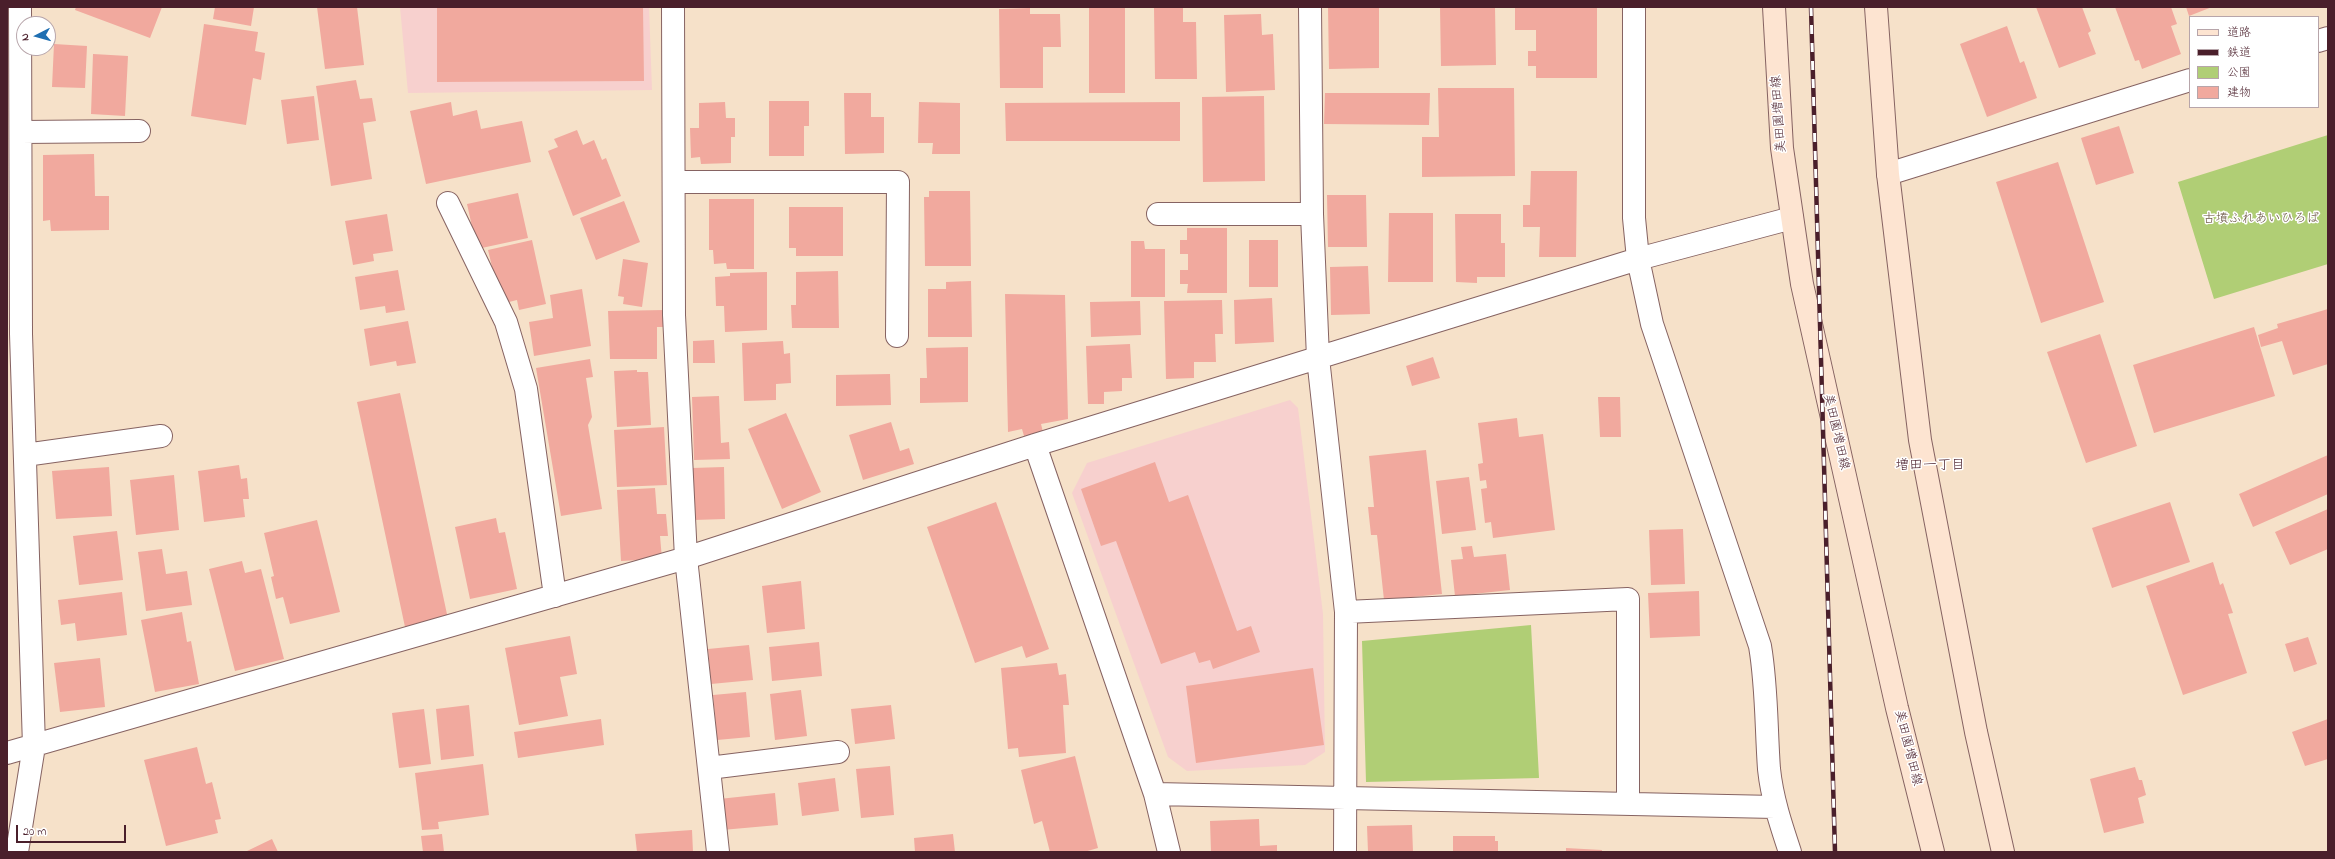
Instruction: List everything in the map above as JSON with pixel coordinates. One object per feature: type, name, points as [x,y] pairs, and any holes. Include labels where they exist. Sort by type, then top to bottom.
[{"type":"main road","name":"美田園増田線","points":[[1774,7],[1782,148],[1792,218],[1809,315],[1897,708],[1933,852]]},
{"type":"main road","points":[[1876,7],[1888,174],[1920,440],[1976,732],[2003,852]]},
{"type":"street","points":[[17,852],[34,746],[21,334],[20,7]]},
{"type":"street","points":[[673,7],[674,316],[686,558],[718,852]]},
{"type":"street","points":[[1310,7],[1312,214],[1318,358],[1346,612],[1345,852]]},
{"type":"street","points":[[1634,7],[1634,218],[1638,259],[1652,324],[1760,646],[1765,676],[1770,770],[1775,806],[1790,852]]},
{"type":"street","points":[[1888,174],[2189,80]]},
{"type":"street","points":[[21,132],[139,131]]},
{"type":"street","points":[[674,182],[898,182],[897,336]]},
{"type":"street","points":[[448,202],[506,322],[526,389],[555,596]]},
{"type":"street","points":[[1158,214],[1312,214]]},
{"type":"street","points":[[7,753],[686,558],[1035,445],[1638,259],[1792,218]]},
{"type":"street","points":[[25,455],[161,436]]},
{"type":"street","points":[[1035,445],[1155,794],[1169,852]]},
{"type":"street","points":[[1346,612],[1628,599],[1628,804]]},
{"type":"street","points":[[709,768],[838,752]]},
{"type":"street","points":[[1155,794],[1775,806]]},
{"type":"shaded area","points":[[400,7],[649,7],[652,90],[408,93]]},
{"type":"shaded area","points":[[1290,400],[1298,408],[1323,614],[1325,752],[1305,765],[1187,771],[1168,757],[1072,493],[1087,463]]},
{"type":"green space","name":"古墳ふれあいひろば","points":[[2328,135],[2328,264],[2214,299],[2178,182]]},
{"type":"green space","points":[[1531,625],[1539,778],[1366,782],[1362,641]]},
{"type":"building","points":[[76,7],[162,7],[150,38],[75,10]]},
{"type":"building","points":[[215,7],[254,7],[251,26],[213,19]]},
{"type":"building","points":[[317,7],[357,7],[364,65],[325,69]]},
{"type":"building","points":[[437,7],[643,7],[644,81],[437,82]]},
{"type":"building","points":[[1089,7],[1125,7],[1125,93],[1089,93]]},
{"type":"building","points":[[1154,7],[1183,7],[1183,22],[1196,22],[1197,79],[1155,79]]},
{"type":"building","points":[[1328,7],[1379,8],[1379,68],[1329,69]]},
{"type":"building","points":[[1440,7],[1495,7],[1496,65],[1441,66]]},
{"type":"building","points":[[1515,7],[1597,7],[1597,78],[1536,78],[1536,66],[1528,66],[1528,51],[1536,51],[1536,30],[1515,30]]},
{"type":"building","points":[[2036,7],[2082,7],[2091,31],[2088,33],[2096,54],[2059,68]]},
{"type":"building","points":[[2115,7],[2171,7],[2177,24],[2171,26],[2181,54],[2142,69],[2139,60],[2135,61]]},
{"type":"building","points":[[2186,7],[2212,7],[2189,16]]},
{"type":"building","points":[[1030,8],[1030,14],[1060,14],[1061,47],[1043,47],[1043,88],[1000,88],[999,9]]},
{"type":"building","points":[[1261,14],[1262,35],[1273,34],[1275,90],[1226,92],[1224,15]]},
{"type":"building","points":[[204,24],[258,32],[255,51],[265,53],[261,80],[253,78],[246,125],[191,116]]},
{"type":"building","points":[[2007,26],[2020,63],[2024,61],[2037,98],[1987,117],[1960,44]]},
{"type":"building","points":[[56,44],[87,46],[85,88],[52,87],[53,56],[56,56]]},
{"type":"building","points":[[93,54],[128,56],[125,116],[91,114]]},
{"type":"building","points":[[356,80],[360,99],[372,98],[376,121],[363,123],[372,179],[331,186],[316,86]]},
{"type":"building","points":[[1438,88],[1514,88],[1515,176],[1422,177],[1422,137],[1439,137]]},
{"type":"building","points":[[844,93],[871,93],[871,117],[884,117],[884,153],[845,154]]},
{"type":"building","points":[[1325,93],[1430,93],[1429,125],[1324,124]]},
{"type":"building","points":[[314,96],[319,140],[287,144],[281,100]]},
{"type":"building","points":[[1264,96],[1265,181],[1203,182],[1202,97]]},
{"type":"building","points":[[769,101],[809,101],[809,126],[804,126],[804,156],[769,156]]},
{"type":"building","points":[[451,102],[453,116],[477,110],[481,129],[522,121],[531,162],[426,184],[410,111]]},
{"type":"building","points":[[725,102],[726,118],[735,118],[735,137],[731,137],[731,163],[701,164],[700,157],[691,158],[690,128],[699,128],[699,103]]},
{"type":"building","points":[[919,102],[960,103],[960,154],[932,154],[933,143],[918,143]]},
{"type":"building","points":[[1180,102],[1180,141],[1006,141],[1005,103]]},
{"type":"building","points":[[2119,126],[2134,173],[2096,185],[2081,138]]},
{"type":"building","points":[[577,130],[583,145],[594,140],[602,160],[606,158],[621,196],[573,216],[548,151],[558,147],[554,139]]},
{"type":"building","points":[[94,154],[95,196],[109,196],[109,230],[51,231],[50,220],[43,221],[43,155]]},
{"type":"building","points":[[2058,162],[2104,302],[2041,323],[1996,182]]},
{"type":"building","points":[[1531,171],[1577,171],[1576,257],[1539,257],[1540,227],[1523,227],[1523,205],[1530,205]]},
{"type":"building","points":[[929,191],[970,191],[971,266],[925,266],[924,197],[929,197]]},
{"type":"building","points":[[518,193],[528,238],[477,249],[467,204]]},
{"type":"building","points":[[1327,195],[1366,195],[1367,247],[1328,247]]},
{"type":"building","points":[[709,199],[754,199],[754,269],[727,269],[726,263],[714,264],[713,250],[709,250]]},
{"type":"building","points":[[624,201],[640,242],[596,260],[580,218]]},
{"type":"building","points":[[789,207],[843,207],[843,256],[796,256],[796,248],[789,248]]},
{"type":"building","points":[[1389,213],[1433,213],[1433,282],[1388,282]]},
{"type":"building","points":[[387,214],[393,251],[373,254],[374,261],[353,265],[345,221]]},
{"type":"building","points":[[1455,214],[1501,214],[1501,243],[1505,243],[1505,277],[1477,277],[1477,283],[1456,282]]},
{"type":"building","points":[[1187,228],[1227,228],[1227,293],[1187,293],[1188,284],[1180,284],[1180,270],[1188,270],[1188,254],[1180,254],[1180,240],[1187,240]]},
{"type":"building","points":[[532,240],[546,304],[519,310],[517,300],[501,304],[488,250]]},
{"type":"building","points":[[1249,240],[1278,240],[1278,287],[1249,287]]},
{"type":"building","points":[[1131,241],[1144,241],[1145,249],[1165,249],[1165,297],[1131,297]]},
{"type":"building","points":[[623,259],[648,263],[642,307],[623,304],[624,297],[618,296]]},
{"type":"building","points":[[1368,266],[1370,314],[1331,315],[1330,267]]},
{"type":"building","points":[[398,270],[405,310],[386,313],[385,306],[360,310],[355,277]]},
{"type":"building","points":[[838,271],[839,328],[792,328],[791,305],[796,305],[796,272]]},
{"type":"building","points":[[767,272],[767,330],[725,332],[724,306],[716,306],[715,277],[730,276],[730,273]]},
{"type":"building","points":[[971,281],[972,337],[928,337],[928,289],[946,289],[946,282]]},
{"type":"building","points":[[582,289],[591,346],[534,356],[529,322],[553,318],[550,295]]},
{"type":"building","points":[[1005,294],[1065,295],[1068,419],[1041,424],[1043,432],[1024,436],[1022,429],[1008,432]]},
{"type":"building","points":[[1272,298],[1274,342],[1235,344],[1234,300]]},
{"type":"building","points":[[1222,300],[1223,334],[1215,334],[1216,362],[1194,362],[1194,378],[1166,379],[1164,301]]},
{"type":"building","points":[[1140,301],[1141,335],[1091,337],[1090,302]]},
{"type":"building","points":[[2328,309],[2328,364],[2293,375],[2282,341],[2261,347],[2258,335],[2278,328],[2277,324]]},
{"type":"building","points":[[665,310],[666,327],[657,327],[657,359],[610,359],[608,311]]},
{"type":"building","points":[[408,321],[416,363],[397,366],[396,361],[370,366],[364,329]]},
{"type":"building","points":[[2254,327],[2275,396],[2154,433],[2133,365]]},
{"type":"building","points":[[2100,334],[2137,446],[2086,463],[2047,352]]},
{"type":"building","points":[[714,340],[715,363],[693,363],[693,341]]},
{"type":"building","points":[[783,341],[784,354],[790,353],[791,383],[776,384],[776,400],[744,401],[742,343]]},
{"type":"building","points":[[1130,344],[1132,378],[1122,378],[1122,391],[1104,392],[1104,404],[1088,404],[1086,346]]},
{"type":"building","points":[[968,347],[968,402],[920,403],[920,378],[927,378],[926,348]]},
{"type":"building","points":[[1433,357],[1440,378],[1412,386],[1406,366]]},
{"type":"building","points":[[590,359],[593,377],[586,378],[592,417],[588,425],[602,509],[561,516],[536,368]]},
{"type":"building","points":[[637,370],[637,372],[648,372],[651,425],[617,427],[614,371]]},
{"type":"building","points":[[890,374],[891,405],[836,406],[836,375]]},
{"type":"building","points":[[400,393],[448,619],[405,627],[357,402]]},
{"type":"building","points":[[719,396],[721,443],[729,442],[730,459],[694,460],[692,397]]},
{"type":"building","points":[[1598,397],[1620,397],[1621,437],[1600,437]]},
{"type":"building","points":[[786,413],[821,492],[782,509],[748,429]]},
{"type":"building","points":[[1517,418],[1519,437],[1543,434],[1555,530],[1493,538],[1491,522],[1485,523],[1481,489],[1487,488],[1486,480],[1480,481],[1478,464],[1483,463],[1478,423]]},
{"type":"building","points":[[891,422],[900,451],[909,448],[914,464],[863,480],[849,435]]},
{"type":"building","points":[[664,427],[667,485],[617,487],[614,430]]},
{"type":"building","points":[[1426,450],[1442,594],[1384,600],[1377,535],[1371,535],[1368,507],[1374,507],[1369,456]]},
{"type":"building","points":[[2328,455],[2328,494],[2253,527],[2239,494]]},
{"type":"building","points":[[1155,462],[1169,502],[1188,495],[1237,631],[1251,626],[1260,652],[1213,669],[1210,660],[1199,663],[1195,652],[1161,664],[1116,541],[1101,546],[1081,489]]},
{"type":"building","points":[[239,465],[241,479],[247,478],[249,499],[243,499],[245,517],[204,522],[198,471]]},
{"type":"building","points":[[109,467],[112,516],[56,519],[52,471]]},
{"type":"building","points":[[724,467],[725,519],[694,520],[692,468]]},
{"type":"building","points":[[174,475],[179,530],[136,535],[130,480]]},
{"type":"building","points":[[1469,477],[1476,530],[1442,534],[1436,481]]},
{"type":"building","points":[[655,488],[657,514],[666,514],[668,536],[660,536],[662,559],[621,561],[617,490]]},
{"type":"building","points":[[996,502],[1049,649],[1026,658],[1022,646],[975,663],[927,527]]},
{"type":"building","points":[[2170,502],[2190,562],[2112,588],[2092,528]]},
{"type":"building","points":[[2328,509],[2328,549],[2290,565],[2275,532]]},
{"type":"building","points":[[496,518],[499,533],[505,532],[517,589],[470,599],[455,527]]},
{"type":"building","points":[[317,520],[340,612],[290,624],[283,597],[276,599],[271,577],[274,576],[264,533]]},
{"type":"building","points":[[1683,529],[1685,584],[1651,585],[1649,530]]},
{"type":"building","points":[[117,531],[123,580],[79,585],[73,536]]},
{"type":"building","points":[[1472,546],[1474,557],[1506,554],[1510,590],[1455,596],[1451,560],[1463,559],[1461,547]]},
{"type":"building","points":[[162,549],[166,574],[187,571],[192,605],[146,611],[138,552]]},
{"type":"building","points":[[242,561],[245,573],[261,569],[284,659],[235,671],[209,569]]},
{"type":"building","points":[[2213,562],[2220,585],[2223,583],[2233,613],[2228,614],[2247,673],[2183,695],[2146,586]]},
{"type":"building","points":[[801,581],[805,629],[767,633],[762,586]]},
{"type":"building","points":[[1699,591],[1700,636],[1650,638],[1648,593]]},
{"type":"building","points":[[122,592],[127,635],[77,641],[75,623],[61,625],[58,600]]},
{"type":"building","points":[[182,612],[187,642],[191,641],[199,684],[155,692],[141,620]]},
{"type":"building","points":[[570,636],[577,674],[560,677],[568,716],[519,725],[505,648]]},
{"type":"building","points":[[2308,637],[2317,664],[2294,672],[2285,644]]},
{"type":"building","points":[[819,642],[822,676],[772,681],[769,647]]},
{"type":"building","points":[[749,645],[753,680],[711,684],[708,649]]},
{"type":"building","points":[[100,658],[105,707],[60,712],[54,663]]},
{"type":"building","points":[[1057,663],[1059,675],[1066,674],[1069,705],[1063,705],[1066,753],[1019,757],[1018,748],[1008,749],[1001,668]]},
{"type":"building","points":[[1313,668],[1324,745],[1196,763],[1186,686]]},
{"type":"building","points":[[801,690],[807,736],[775,740],[770,694]]},
{"type":"building","points":[[746,692],[750,737],[717,740],[713,695]]},
{"type":"building","points":[[469,705],[474,756],[441,760],[436,709]]},
{"type":"building","points":[[891,705],[895,739],[855,744],[851,709]]},
{"type":"building","points":[[424,709],[431,764],[399,768],[392,713]]},
{"type":"building","points":[[601,719],[604,745],[518,758],[514,732]]},
{"type":"building","points":[[2328,719],[2328,759],[2305,766],[2292,732]]},
{"type":"building","points":[[197,747],[206,784],[212,782],[221,819],[215,820],[218,833],[166,846],[144,760]]},
{"type":"building","points":[[1075,756],[1098,848],[1084,852],[1050,852],[1042,821],[1034,824],[1021,770]]},
{"type":"building","points":[[483,764],[489,815],[438,822],[439,829],[422,830],[415,773]]},
{"type":"building","points":[[890,766],[894,815],[861,818],[856,769]]},
{"type":"building","points":[[2135,767],[2139,780],[2142,780],[2146,795],[2138,798],[2144,823],[2104,833],[2090,779]]},
{"type":"building","points":[[835,778],[839,811],[802,816],[798,783]]},
{"type":"building","points":[[775,793],[778,825],[722,830],[719,799]]},
{"type":"building","points":[[1259,819],[1260,846],[1277,845],[1277,852],[1211,852],[1210,821]]},
{"type":"building","points":[[1412,825],[1413,852],[1368,852],[1367,826]]},
{"type":"building","points":[[692,830],[693,852],[637,852],[635,834]]},
{"type":"building","points":[[442,834],[444,852],[423,852],[421,836]]},
{"type":"building","points":[[953,834],[955,852],[915,852],[914,838]]},
{"type":"building","points":[[1453,836],[1495,836],[1495,841],[1498,841],[1498,852],[1453,852]]},
{"type":"building","points":[[272,839],[278,852],[247,851]]},
{"type":"building","points":[[1566,848],[1602,850],[1602,852],[1566,852]]},
{"type":"railway","points":[[1811,7],[1835,852]]},
{"type":"district","name":"増田一丁目","points":[[1930,467]]}]
